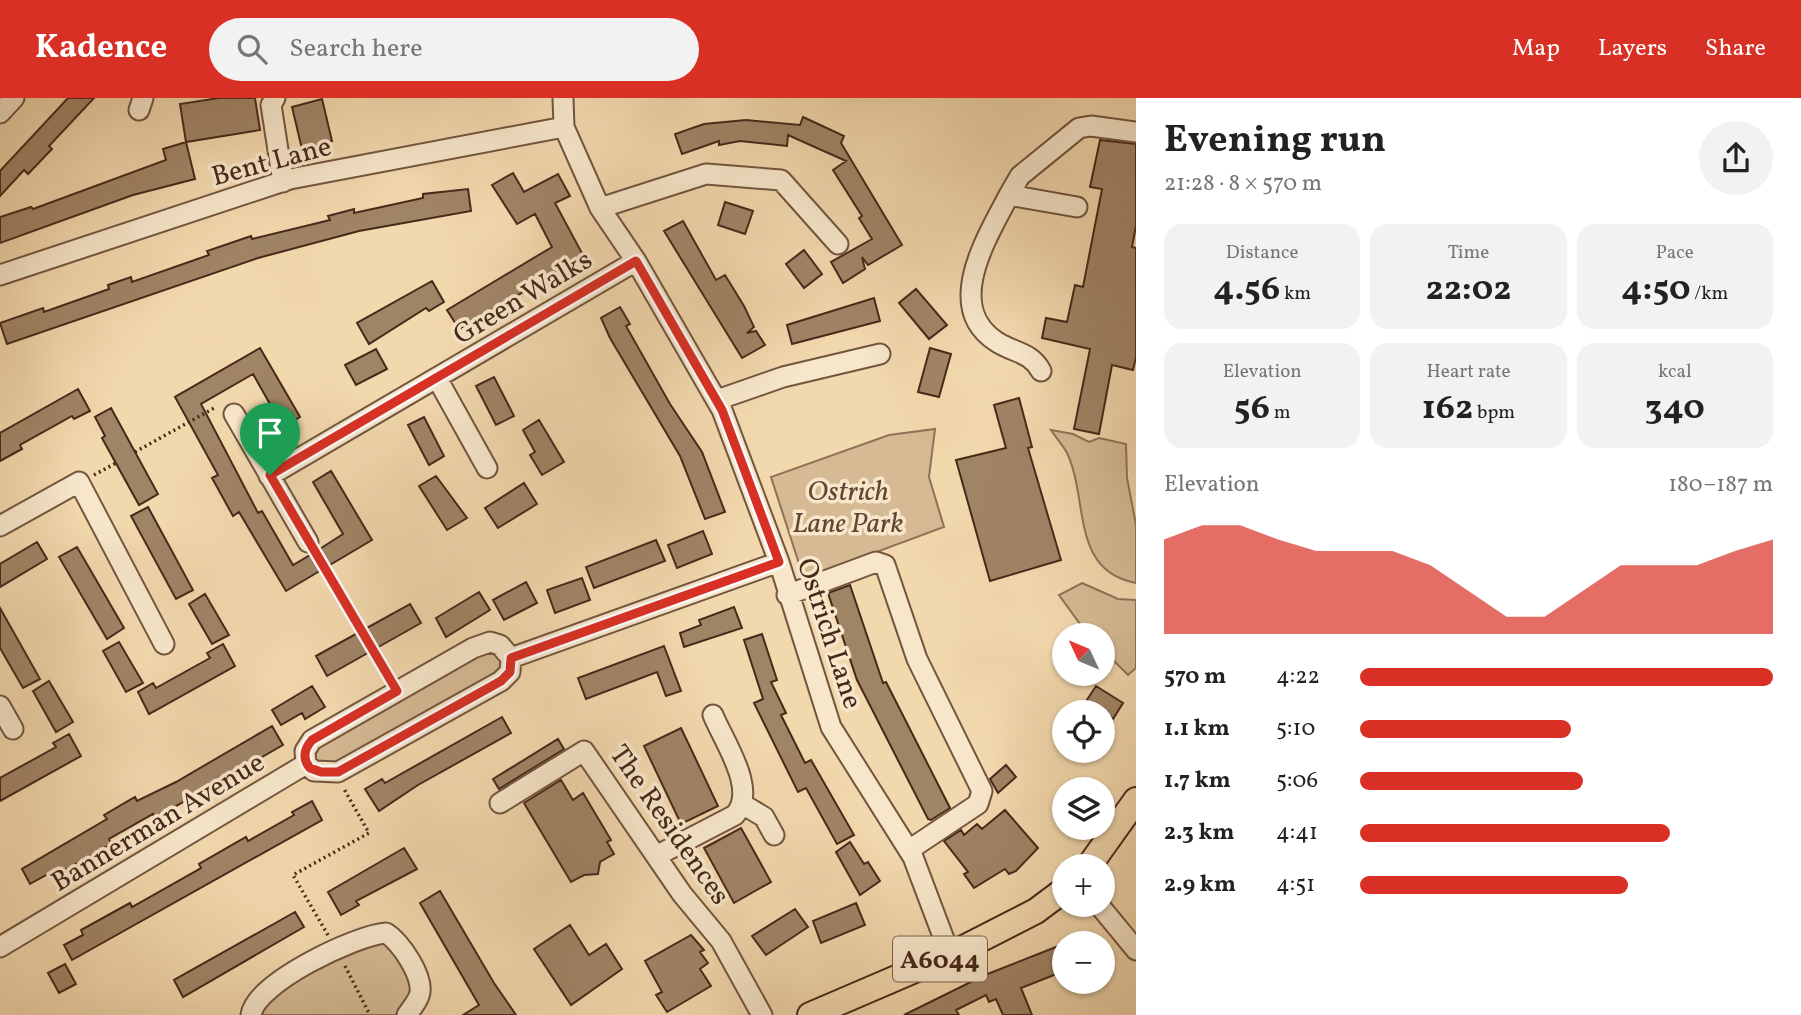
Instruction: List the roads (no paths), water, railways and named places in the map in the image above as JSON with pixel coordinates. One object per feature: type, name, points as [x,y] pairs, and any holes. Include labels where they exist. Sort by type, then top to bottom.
[{"type":"main road","points":[[1097,854],[1136,800]]},
{"type":"main road","name":"A6044","points":[[810,1015],[950,955],[1036,911],[1052,899]]},
{"type":"street","points":[[0,114],[14,98]]},
{"type":"street","points":[[275,98],[271,105],[283,182]]},
{"type":"street","name":"Ostrich Lane","points":[[563,98],[564,127],[600,208],[636,261],[717,400],[779,562],[787,595],[831,727],[909,850],[950,955]]},
{"type":"street","points":[[1041,372],[1030,357],[1002,345],[985,333],[977,321],[974,309],[974,269],[1020,176],[1079,128],[1091,126],[1136,132]]},
{"type":"street","name":"Bent Lane","points":[[0,275],[283,182],[564,127]]},
{"type":"street","points":[[600,208],[706,174],[781,180],[838,244]]},
{"type":"street","points":[[1009,195],[1077,207]]},
{"type":"street","name":"Green Walks","points":[[270,475],[438,380],[636,261]]},
{"type":"street","points":[[717,400],[783,377],[880,354]]},
{"type":"street","name":"Green Walks","points":[[438,380],[487,468]]},
{"type":"street","points":[[234,414],[308,542]]},
{"type":"street","points":[[0,526],[79,482],[164,644]]},
{"type":"street","points":[[511,658],[779,562]]},
{"type":"street","points":[[787,595],[876,562],[885,565],[917,659],[982,791],[978,804],[909,850]]},
{"type":"street","name":"Bannerman Avenue","points":[[484,643],[500,645],[511,658],[510,672],[501,681],[335,772],[314,771],[306,764],[305,751],[312,740],[484,643]]},
{"type":"street","points":[[0,706],[13,729]]},
{"type":"street","points":[[656,856],[735,816],[744,805],[744,786],[713,715]]},
{"type":"street","name":"The Residences","points":[[500,803],[584,751],[656,856],[721,941],[762,1015]]},
{"type":"street","name":"Bannerman Avenue","points":[[0,947],[306,764]]},
{"type":"street","points":[[744,805],[764,817],[774,835]]},
{"type":"street","points":[[1109,917],[1136,950]]},
{"type":"street","points":[[251,1015],[257,999],[272,986],[337,949],[386,933],[399,940],[420,985],[421,994],[407,1015]]},
{"type":"park label","name":"Ostrich Lane Park","points":[[848,506]]}]
